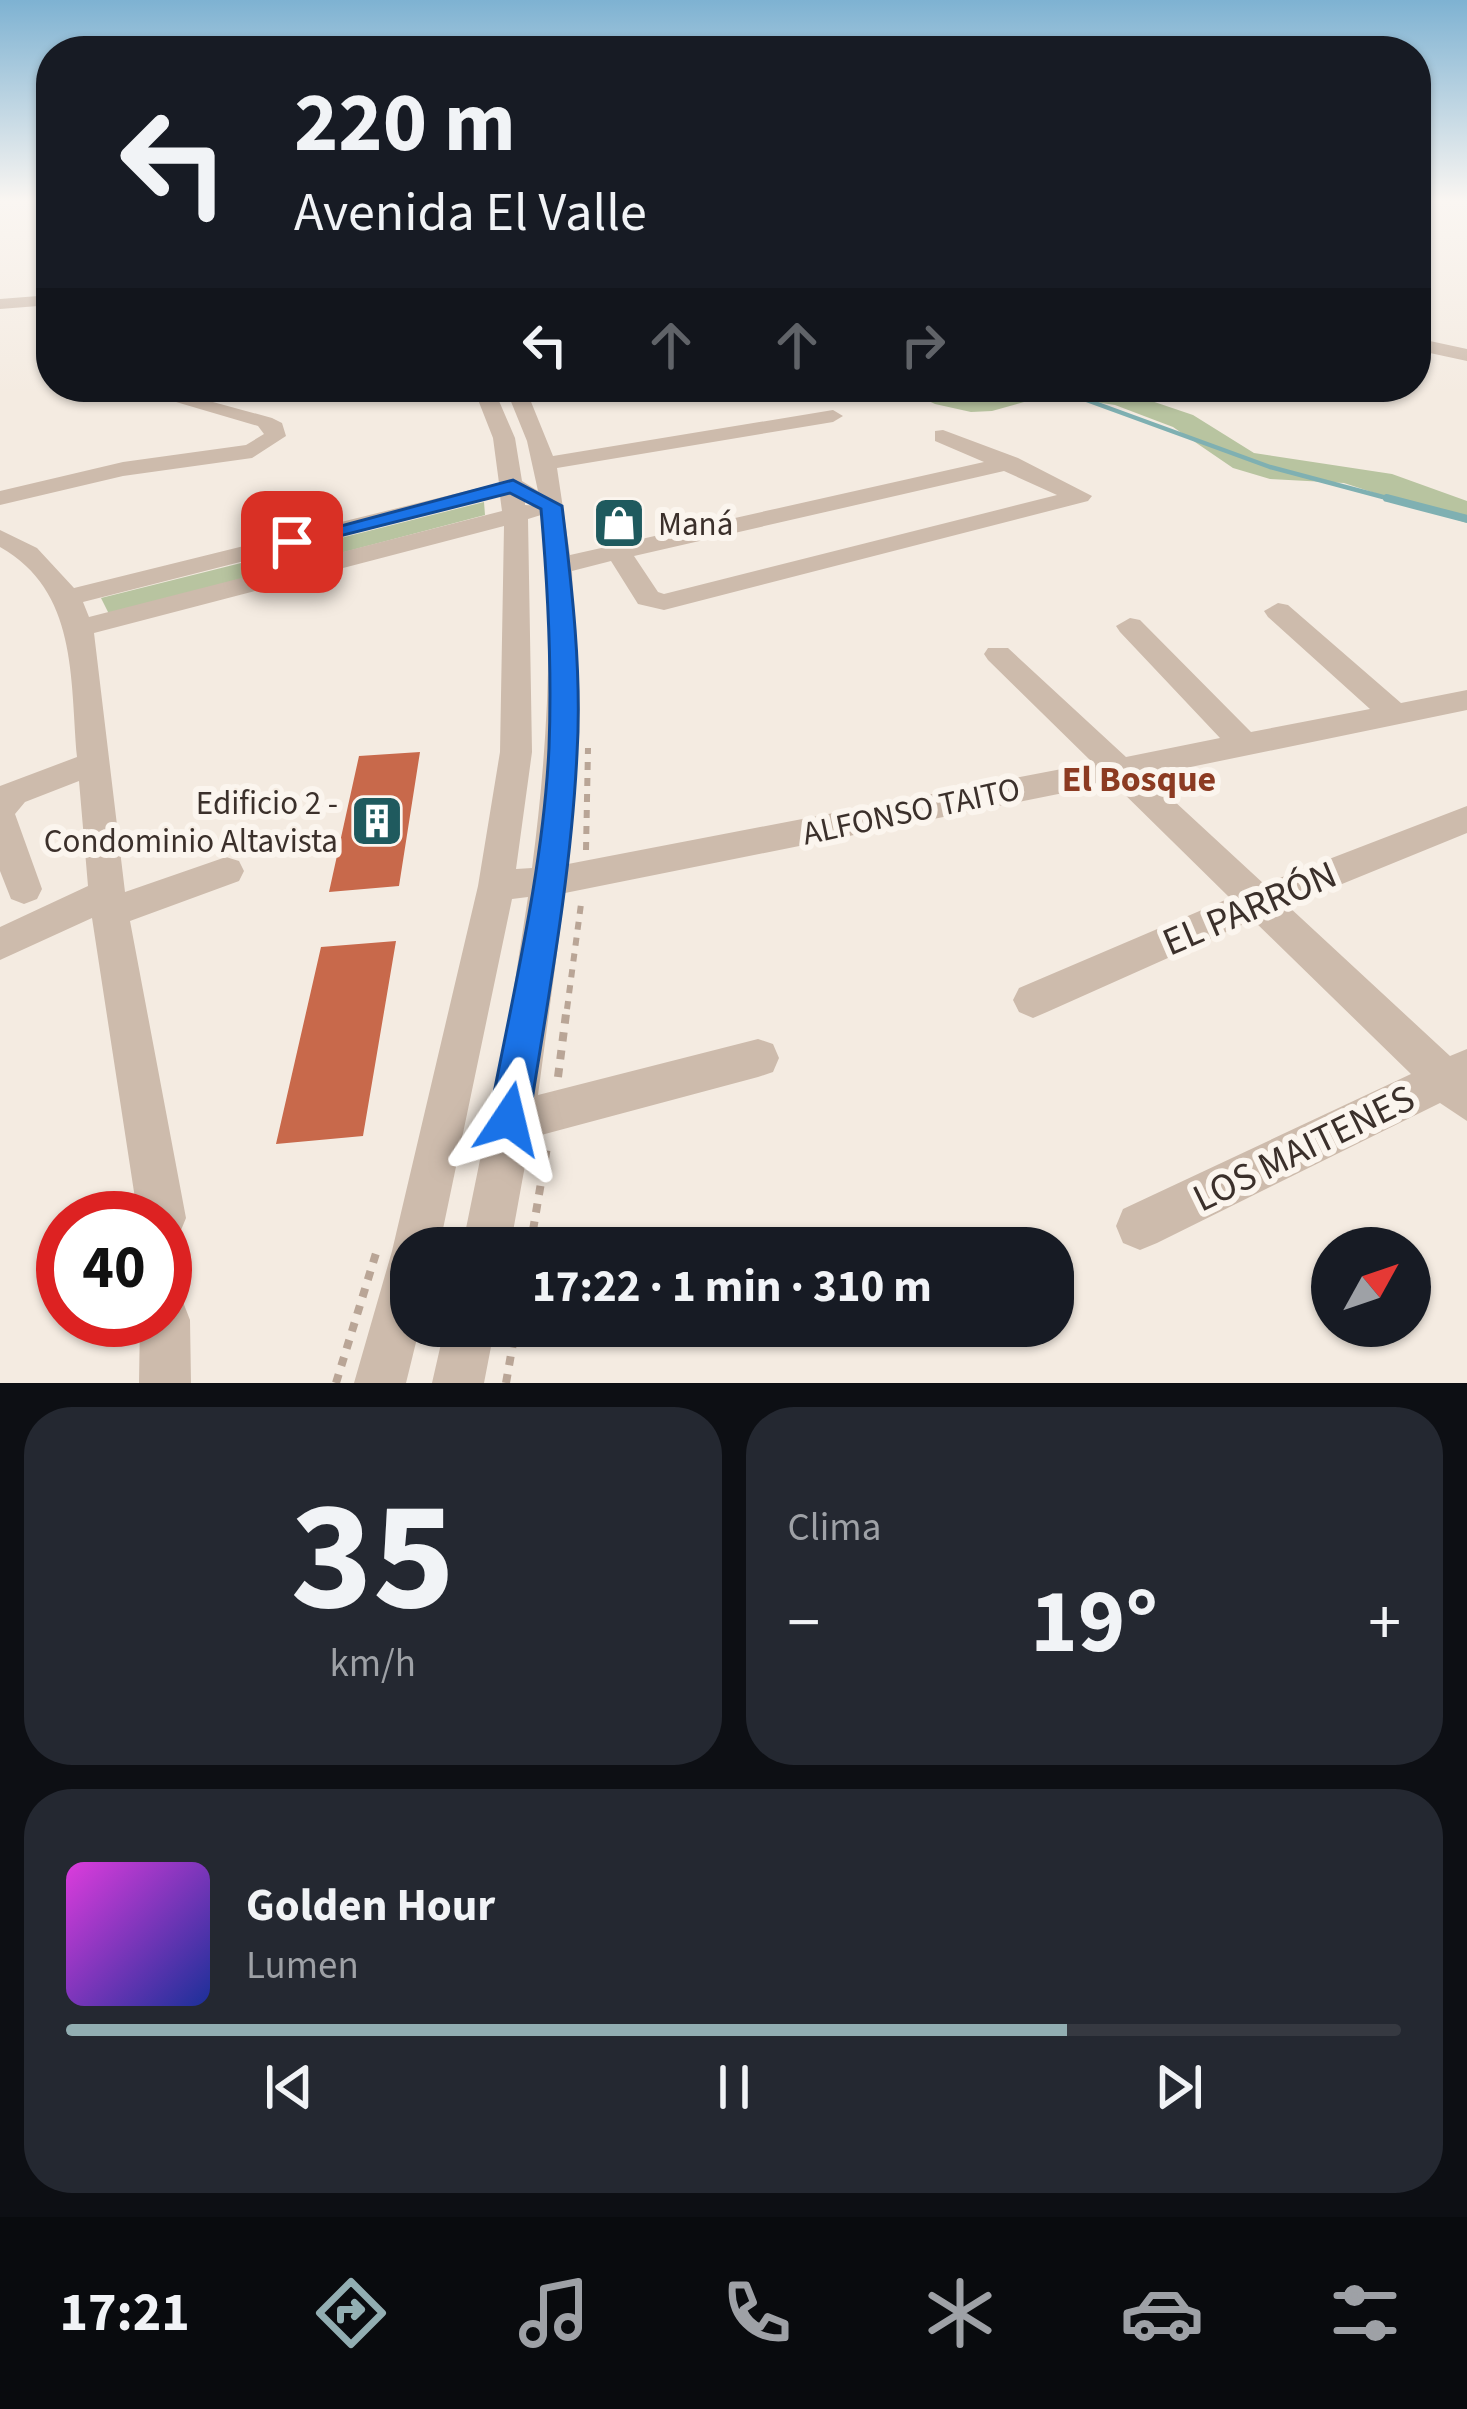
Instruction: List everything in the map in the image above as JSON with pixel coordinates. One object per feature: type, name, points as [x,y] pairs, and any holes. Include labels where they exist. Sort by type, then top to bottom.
[{"type":"street","points":[[0,304],[36,301]]},
{"type":"street","points":[[1431,347],[1467,355]]},
{"type":"street","points":[[0,499],[123,469],[252,452],[275,436],[274,428],[265,422],[191,402]]},
{"type":"street","points":[[420,1227],[496,886],[519,699],[514,501],[499,422],[490,402]]},
{"type":"street","points":[[490,1227],[550,883],[563,749],[558,566],[551,506],[543,464],[520,402]]},
{"type":"street","points":[[543,464],[833,416]]},
{"type":"street","points":[[620,555],[648,598],[664,602],[1080,496],[943,436]]},
{"type":"street","points":[[558,566],[1010,463]]},
{"type":"street","points":[[80,628],[514,501]]},
{"type":"street","points":[[71,598],[514,501],[551,506]]},
{"type":"street","points":[[0,536],[44,567],[71,598],[80,628],[109,903],[157,1191]]},
{"type":"street","points":[[1278,611],[1395,714]]},
{"type":"street","points":[[1130,626],[1242,742]]},
{"type":"street","points":[[998,654],[1258,902],[1460,1082]]},
{"type":"street","name":"ALFONSO TAITO","points":[[496,886],[550,883],[1467,700]]},
{"type":"street","points":[[24,890],[3,804],[95,763]]},
{"type":"street","name":"EL PARRÓN","points":[[1033,1000],[1258,902],[1467,819]]},
{"type":"street","points":[[0,944],[109,903],[226,871]]},
{"type":"street","points":[[509,1119],[552,1114],[758,1058]]},
{"type":"street","name":"LOS MAITENES","points":[[1140,1226],[1460,1082]]},
{"type":"street","points":[[380,1383],[390,1292]]},
{"type":"street","points":[[165,1347],[165,1383]]},
{"type":"street","points":[[458,1383],[466,1347]]},
{"type":"path","points":[[336,1383],[390,1265]]},
{"type":"path","points":[[506,1383],[512,1347]]},
{"type":"green space","points":[[931,402],[1024,402],[971,412]]},
{"type":"green space","points":[[1095,402],[1154,402],[1193,415],[1254,453],[1392,474],[1467,501],[1467,523],[1344,483],[1270,479],[1233,468],[1173,427]]},
{"type":"green space","points":[[484,502],[485,515],[109,614],[101,598]]},
{"type":"building","name":"Edificio 2 - Condominio Altavista","points":[[420,752],[399,886],[329,892],[359,756]]},
{"type":"building","points":[[396,941],[363,1136],[276,1144],[321,947]]},
{"type":"waterway","points":[[1092,402],[1270,467],[1398,501]]},
{"type":"waterway","points":[[1387,498],[1467,519]]},
{"type":"place","name":"Maná","points":[[619,523]]},
{"type":"place","name":"Edificio 2 - Condominio Altavista","points":[[377,821]]},
{"type":"district","name":"El Bosque","points":[[1139,778]]},
{"type":"route","points":[[292,542],[513,486],[551,506],[564,696],[559,809],[509,1119]]}]
